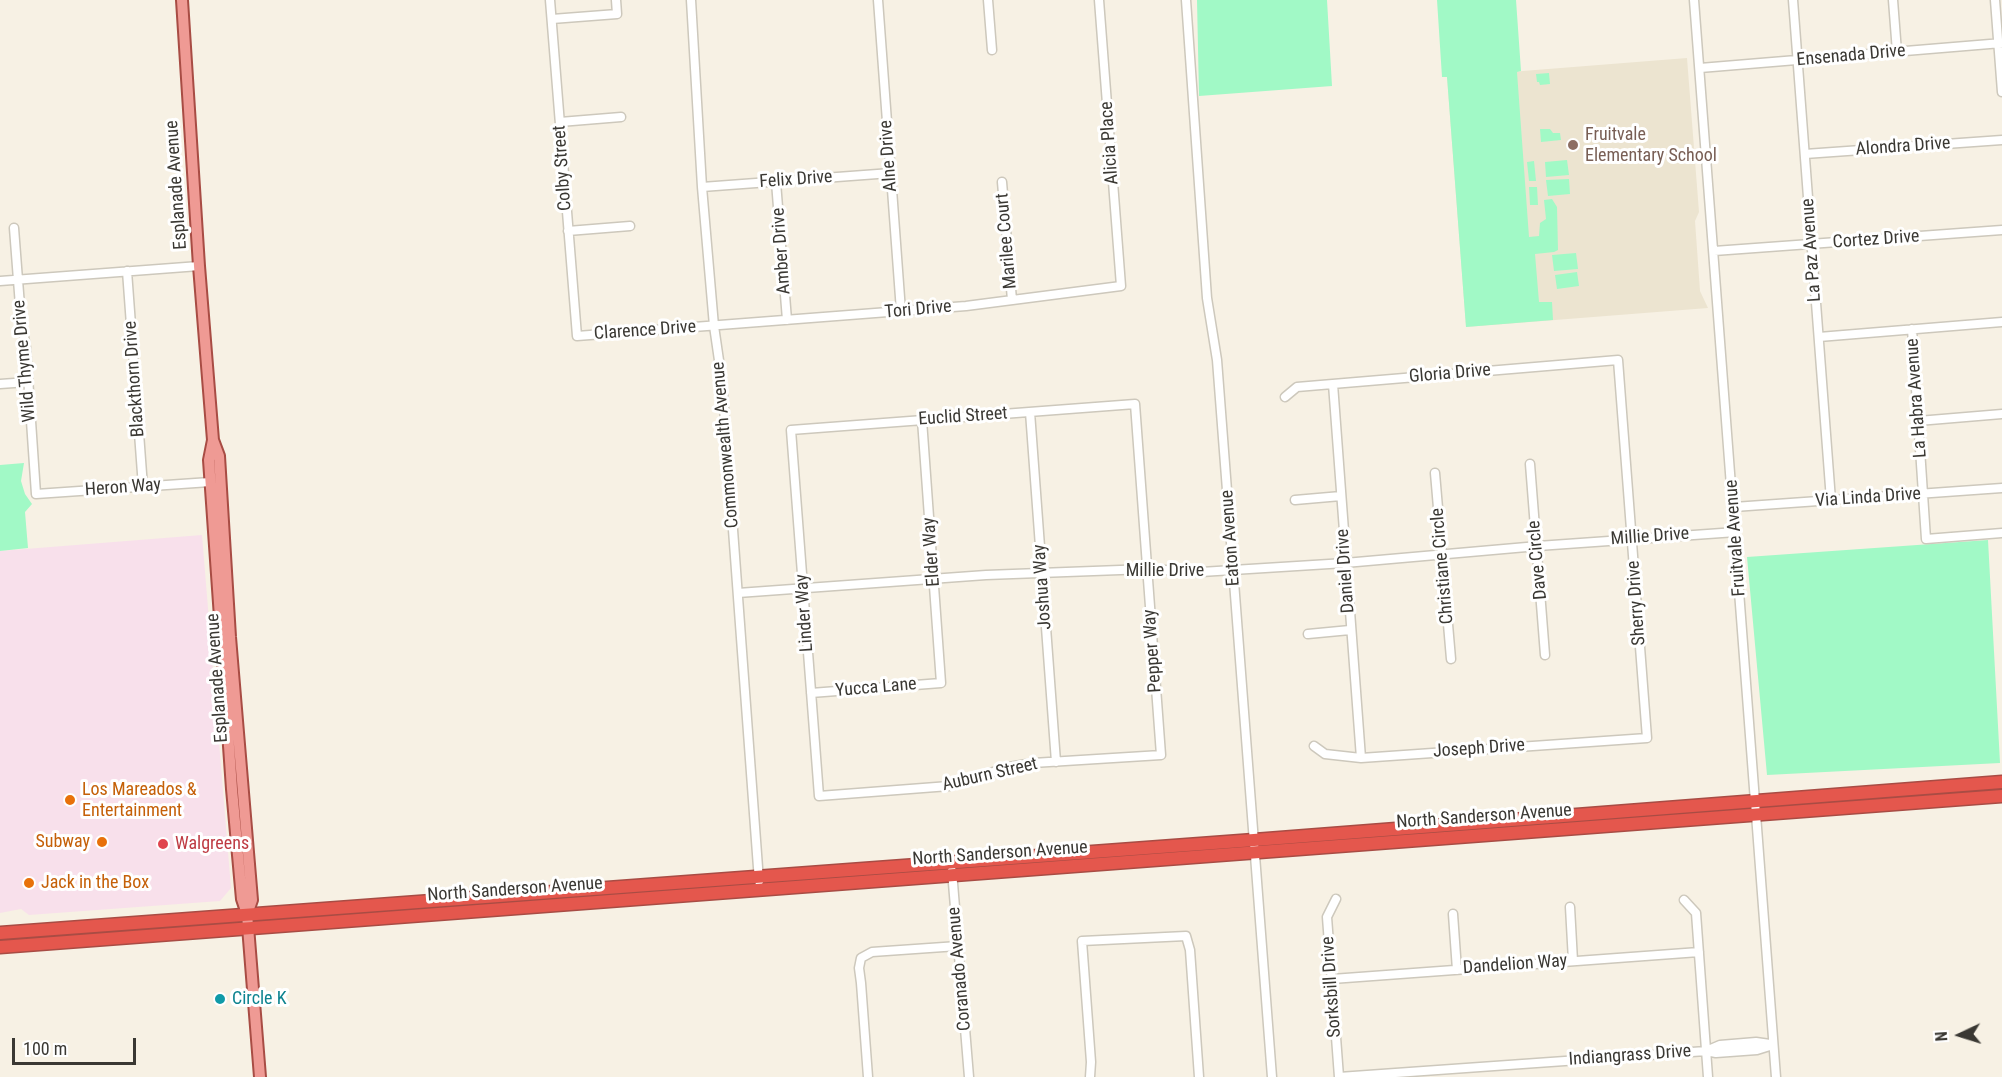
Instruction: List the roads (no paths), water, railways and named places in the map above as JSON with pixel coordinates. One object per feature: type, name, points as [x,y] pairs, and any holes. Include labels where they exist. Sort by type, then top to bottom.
[{"type":"highway","name":"North Sanderson Avenue","points":[[0,947],[952,875],[1754,801],[2002,782]]},
{"type":"highway","points":[[1954,800],[1958,794],[2002,790]]},
{"type":"highway","name":"North Sanderson Avenue","points":[[0,933],[951,862],[1756,815],[2002,796]]},
{"type":"main road","name":"Esplanade Avenue","points":[[182,0],[213,440],[209,460],[210,482],[232,789],[242,899],[247,914],[260,1077]]},
{"type":"main road","name":"Esplanade Avenue","points":[[213,440],[219,456],[230,638],[252,900],[247,914]]},
{"type":"street","name":"Colby Street","points":[[550,0],[576,336]]},
{"type":"street","points":[[552,19],[617,14],[616,0]]},
{"type":"street","name":"Commonwealth Avenue","points":[[691,0],[702,187],[714,326],[722,381],[759,890]]},
{"type":"street","name":"Alne Drive","points":[[878,0],[902,311]]},
{"type":"street","points":[[988,0],[992,50]]},
{"type":"street","name":"Alicia Place","points":[[1099,0],[1121,286]]},
{"type":"street","name":"Eaton Avenue","points":[[1185,0],[1207,298],[1217,360],[1272,1077]]},
{"type":"street","name":"Fruitvale Avenue","points":[[1694,0],[1776,1077]]},
{"type":"street","name":"La Paz Avenue","points":[[1793,0],[1831,500]]},
{"type":"street","points":[[1893,0],[1897,52]]},
{"type":"street","points":[[1995,0],[2002,92]]},
{"type":"street","name":"Ensenada Drive","points":[[1700,68],[2000,44]]},
{"type":"street","points":[[560,122],[621,117]]},
{"type":"street","name":"Alondra Drive","points":[[1805,154],[2002,140]]},
{"type":"street","name":"Felix Drive","points":[[702,187],[891,173]]},
{"type":"street","name":"Amber Drive","points":[[776,182],[787,320]]},
{"type":"street","name":"Marilee Court","points":[[1002,182],[1012,300]]},
{"type":"street","points":[[568,231],[630,226]]},
{"type":"street","name":"Wild Thyme Drive","points":[[14,228],[21,319],[26,348],[36,494]]},
{"type":"street","name":"Cortez Drive","points":[[1714,251],[2002,230]]},
{"type":"street","points":[[0,281],[199,266]]},
{"type":"street","name":"Blackthorn Drive","points":[[127,271],[143,487]]},
{"type":"street","name":"Tori Drive","points":[[714,326],[902,311],[1121,286]]},
{"type":"street","points":[[1818,337],[2002,322]]},
{"type":"street","name":"Clarence Drive","points":[[576,336],[714,326]]},
{"type":"street","name":"La Habra Avenue","points":[[1912,329],[1926,539],[2002,533]]},
{"type":"street","name":"Gloria Drive","points":[[1285,397],[1298,387],[1618,360]]},
{"type":"street","name":"Sherry Drive","points":[[1618,360],[1647,738]]},
{"type":"street","points":[[0,384],[28,382]]},
{"type":"street","name":"Daniel Drive","points":[[1333,384],[1361,758]]},
{"type":"street","name":"Euclid Street","points":[[791,430],[1135,404]]},
{"type":"street","name":"Pepper Way","points":[[1135,404],[1161,755]]},
{"type":"street","name":"Joshua Way","points":[[1030,412],[1056,762]]},
{"type":"street","points":[[1918,421],[2002,414]]},
{"type":"street","name":"Elder Way","points":[[922,420],[941,683]]},
{"type":"street","name":"Linder Way","points":[[791,430],[819,796]]},
{"type":"street","name":"Dave Circle","points":[[1530,464],[1545,655]]},
{"type":"street","name":"Christiane Circle","points":[[1434,473],[1450,659]]},
{"type":"street","name":"Heron Way","points":[[36,494],[210,482]]},
{"type":"street","name":"Via Linda Drive","points":[[1734,507],[2002,488]]},
{"type":"street","points":[[1295,500],[1341,496]]},
{"type":"street","name":"Millie Drive","points":[[738,593],[934,578],[1042,573],[1147,569],[1201,572],[1736,532]]},
{"type":"street","points":[[1308,634],[1350,630]]},
{"type":"street","name":"Yucca Lane","points":[[811,693],[941,683]]},
{"type":"street","name":"Joseph Drive","points":[[1314,746],[1325,754],[1361,758],[1647,738]]},
{"type":"street","name":"Auburn Street","points":[[819,796],[949,786],[1009,767],[1161,755]]},
{"type":"street","name":"Coranado Avenue","points":[[951,862],[969,1077]]},
{"type":"street","name":"Sorksbill Drive","points":[[1336,899],[1327,917],[1339,1077]]},
{"type":"street","points":[[1684,900],[1696,913],[1708,1077]]},
{"type":"street","points":[[1570,907],[1573,961]]},
{"type":"street","points":[[1453,914],[1457,970]]},
{"type":"street","points":[[1090,1077],[1091,1062],[1082,941],[1186,936],[1190,950],[1199,1077]]},
{"type":"street","points":[[868,1077],[859,968],[861,958],[872,952],[958,946]]},
{"type":"street","name":"Dandelion Way","points":[[1332,979],[1699,952]]},
{"type":"street","name":"Indiangrass Drive","points":[[1339,1077],[1706,1051],[1716,1053],[1757,1050],[1773,1045]]},
{"type":"place","name":"Fruitvale Elementary School","points":[[1573,145]]},
{"type":"place","name":"Los Mareados & Entertainment","points":[[70,800]]},
{"type":"place","name":"Subway","points":[[102,842]]},
{"type":"place","name":"Walgreens","points":[[163,844]]},
{"type":"place","name":"Jack in the Box","points":[[29,883]]},
{"type":"place","name":"Circle K","points":[[220,999]]}]
